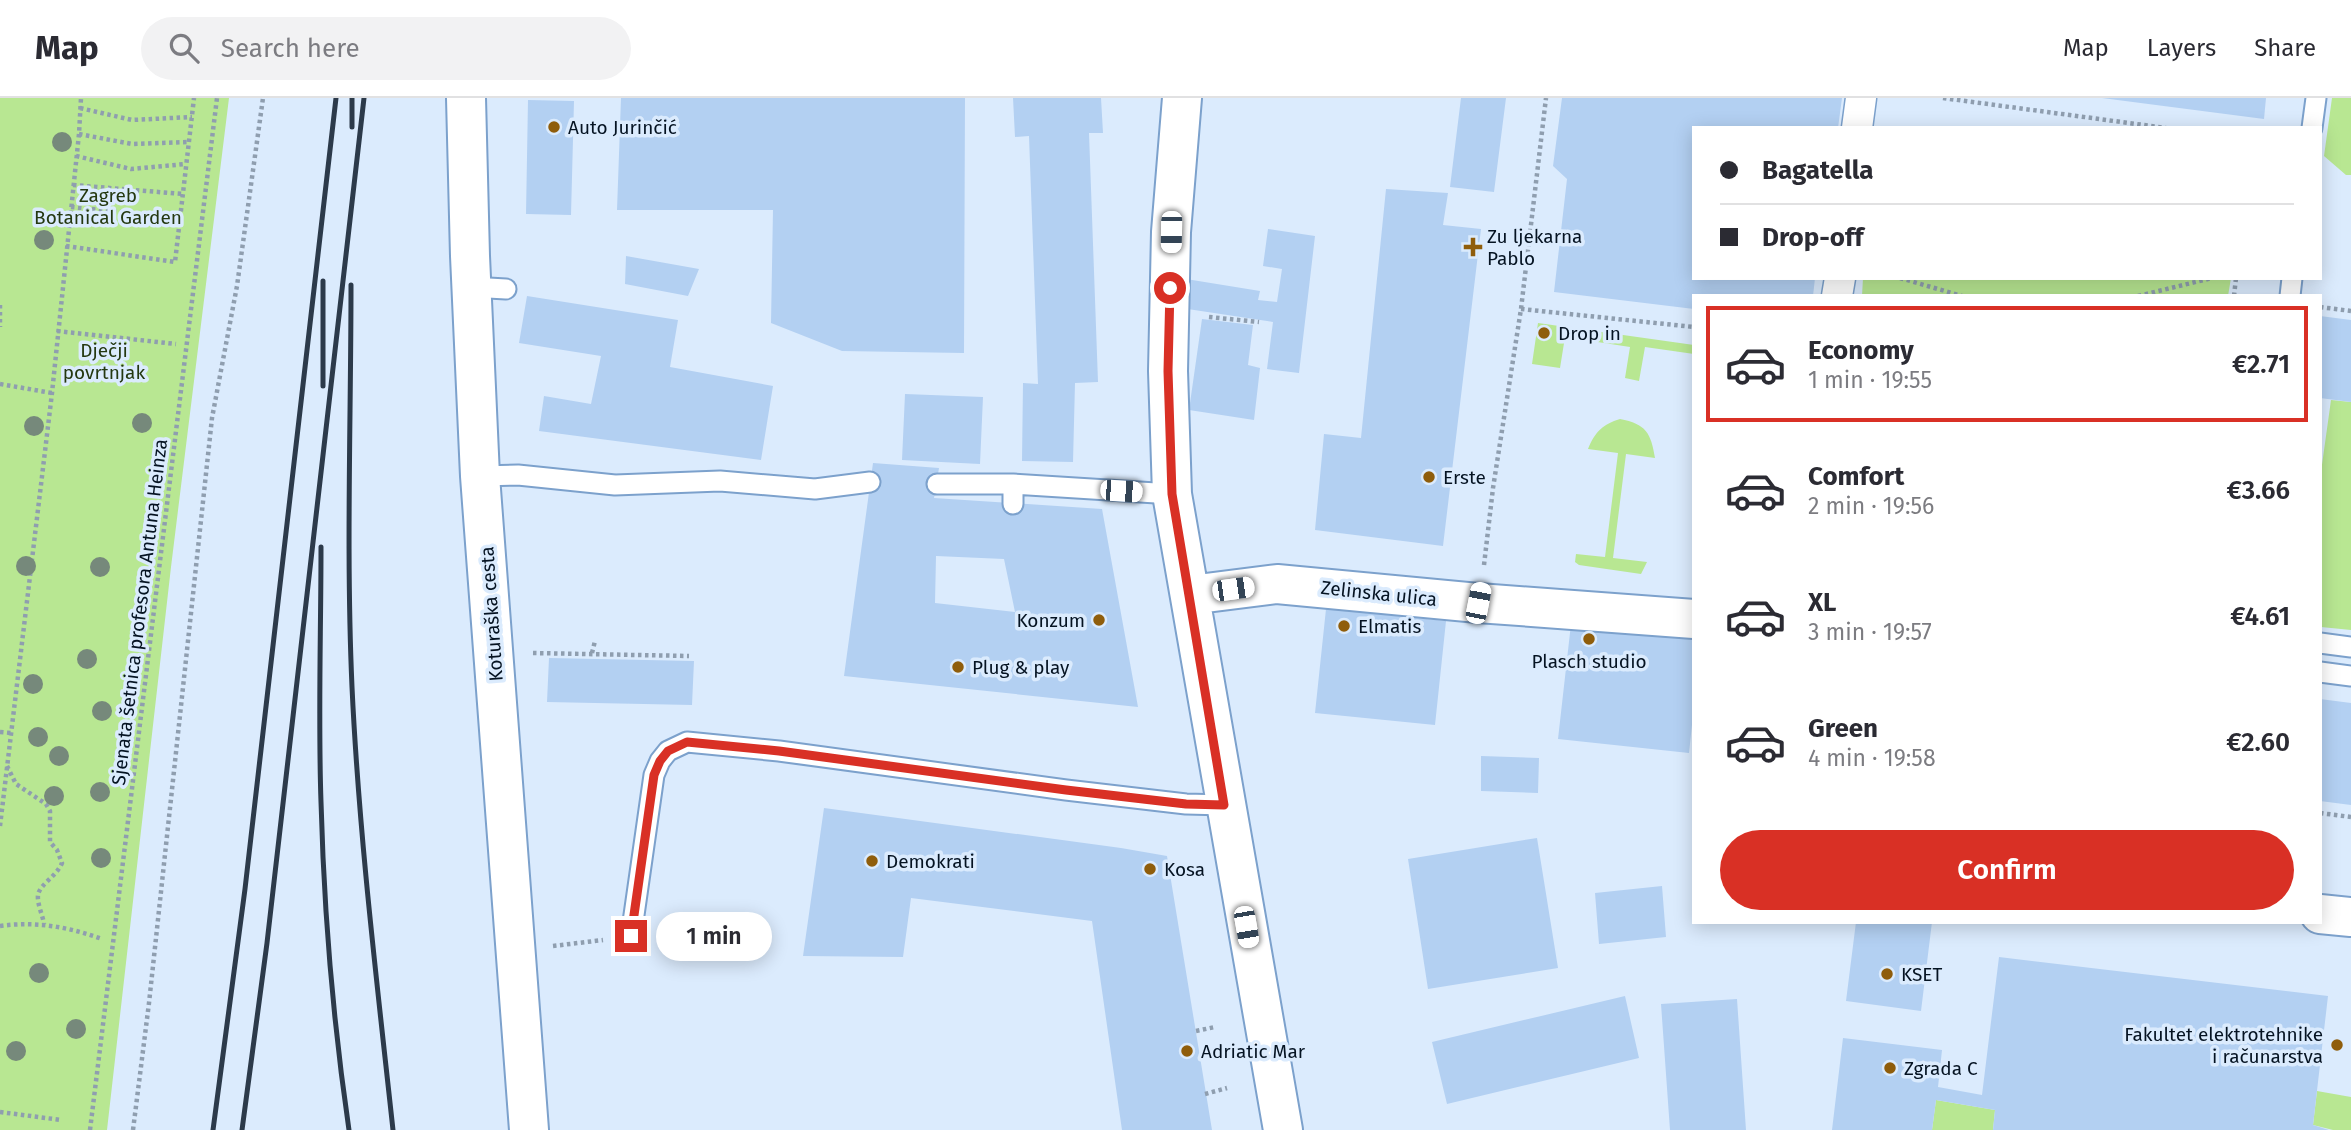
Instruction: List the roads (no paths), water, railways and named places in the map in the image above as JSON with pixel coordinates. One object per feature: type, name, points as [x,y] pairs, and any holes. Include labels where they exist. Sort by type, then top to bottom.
[{"type":"street","name":"Koturaška cesta","points":[[466,98],[489,288],[480,476],[529,1130]]},
{"type":"street","points":[[1182,98],[1171,260],[1168,371],[1172,494],[1224,805],[1283,1130]]},
{"type":"street","points":[[1857,126],[1861,98]]},
{"type":"street","name":"Zelinska ulica","points":[[1190,595],[1277,584],[1480,593],[1692,619]]},
{"type":"street","points":[[2322,914],[2351,918]]},
{"type":"lane","points":[[2312,126],[2316,98]]},
{"type":"lane","points":[[480,476],[518,475],[615,485],[720,481],[815,489],[870,482]]},
{"type":"lane","points":[[937,484],[1013,494],[1172,494]]},
{"type":"lane","points":[[2322,643],[2351,647]]},
{"type":"lane","points":[[2322,672],[2351,676]]},
{"type":"lane","points":[[631,936],[654,775],[668,751],[687,742],[779,751],[1079,792],[1186,804],[1224,805]]},
{"type":"railway","points":[[213,1130],[245,889],[336,98]]},
{"type":"railway","points":[[352,98],[352,127]]},
{"type":"railway","points":[[242,1130],[267,943],[364,98]]},
{"type":"railway","points":[[323,281],[323,386]]},
{"type":"railway","points":[[351,285],[349,536],[352,687],[364,853],[393,1130]]},
{"type":"railway","points":[[321,547],[322,843],[334,1007],[349,1130]]},
{"type":"place","name":"Auto Jurinčić","points":[[554,127]]},
{"type":"place","name":"Zu ljekarna Pablo","points":[[1473,247]]},
{"type":"place","name":"Drop in","points":[[1544,333]]},
{"type":"place","name":"Erste","points":[[1429,477]]},
{"type":"place","name":"Konzum","points":[[1099,620]]},
{"type":"place","name":"Elmatis","points":[[1344,626]]},
{"type":"place","name":"Plasch studio","points":[[1589,639]]},
{"type":"place","name":"Plug & play","points":[[958,667]]},
{"type":"place","name":"Demokrati","points":[[872,861]]},
{"type":"place","name":"Kosa","points":[[1150,869]]},
{"type":"place","name":"KSET","points":[[1887,974]]},
{"type":"place","name":"Fakultet elektrotehnike i računarstva","points":[[2337,1045]]},
{"type":"place","name":"Adriatic Mar","points":[[1187,1051]]},
{"type":"place","name":"Zgrada C","points":[[1890,1068]]},
{"type":"park label","name":"Zagreb Botanical Garden","points":[[108,206]]},
{"type":"park label","name":"Dječji povrtnjak","points":[[104,361]]}]
